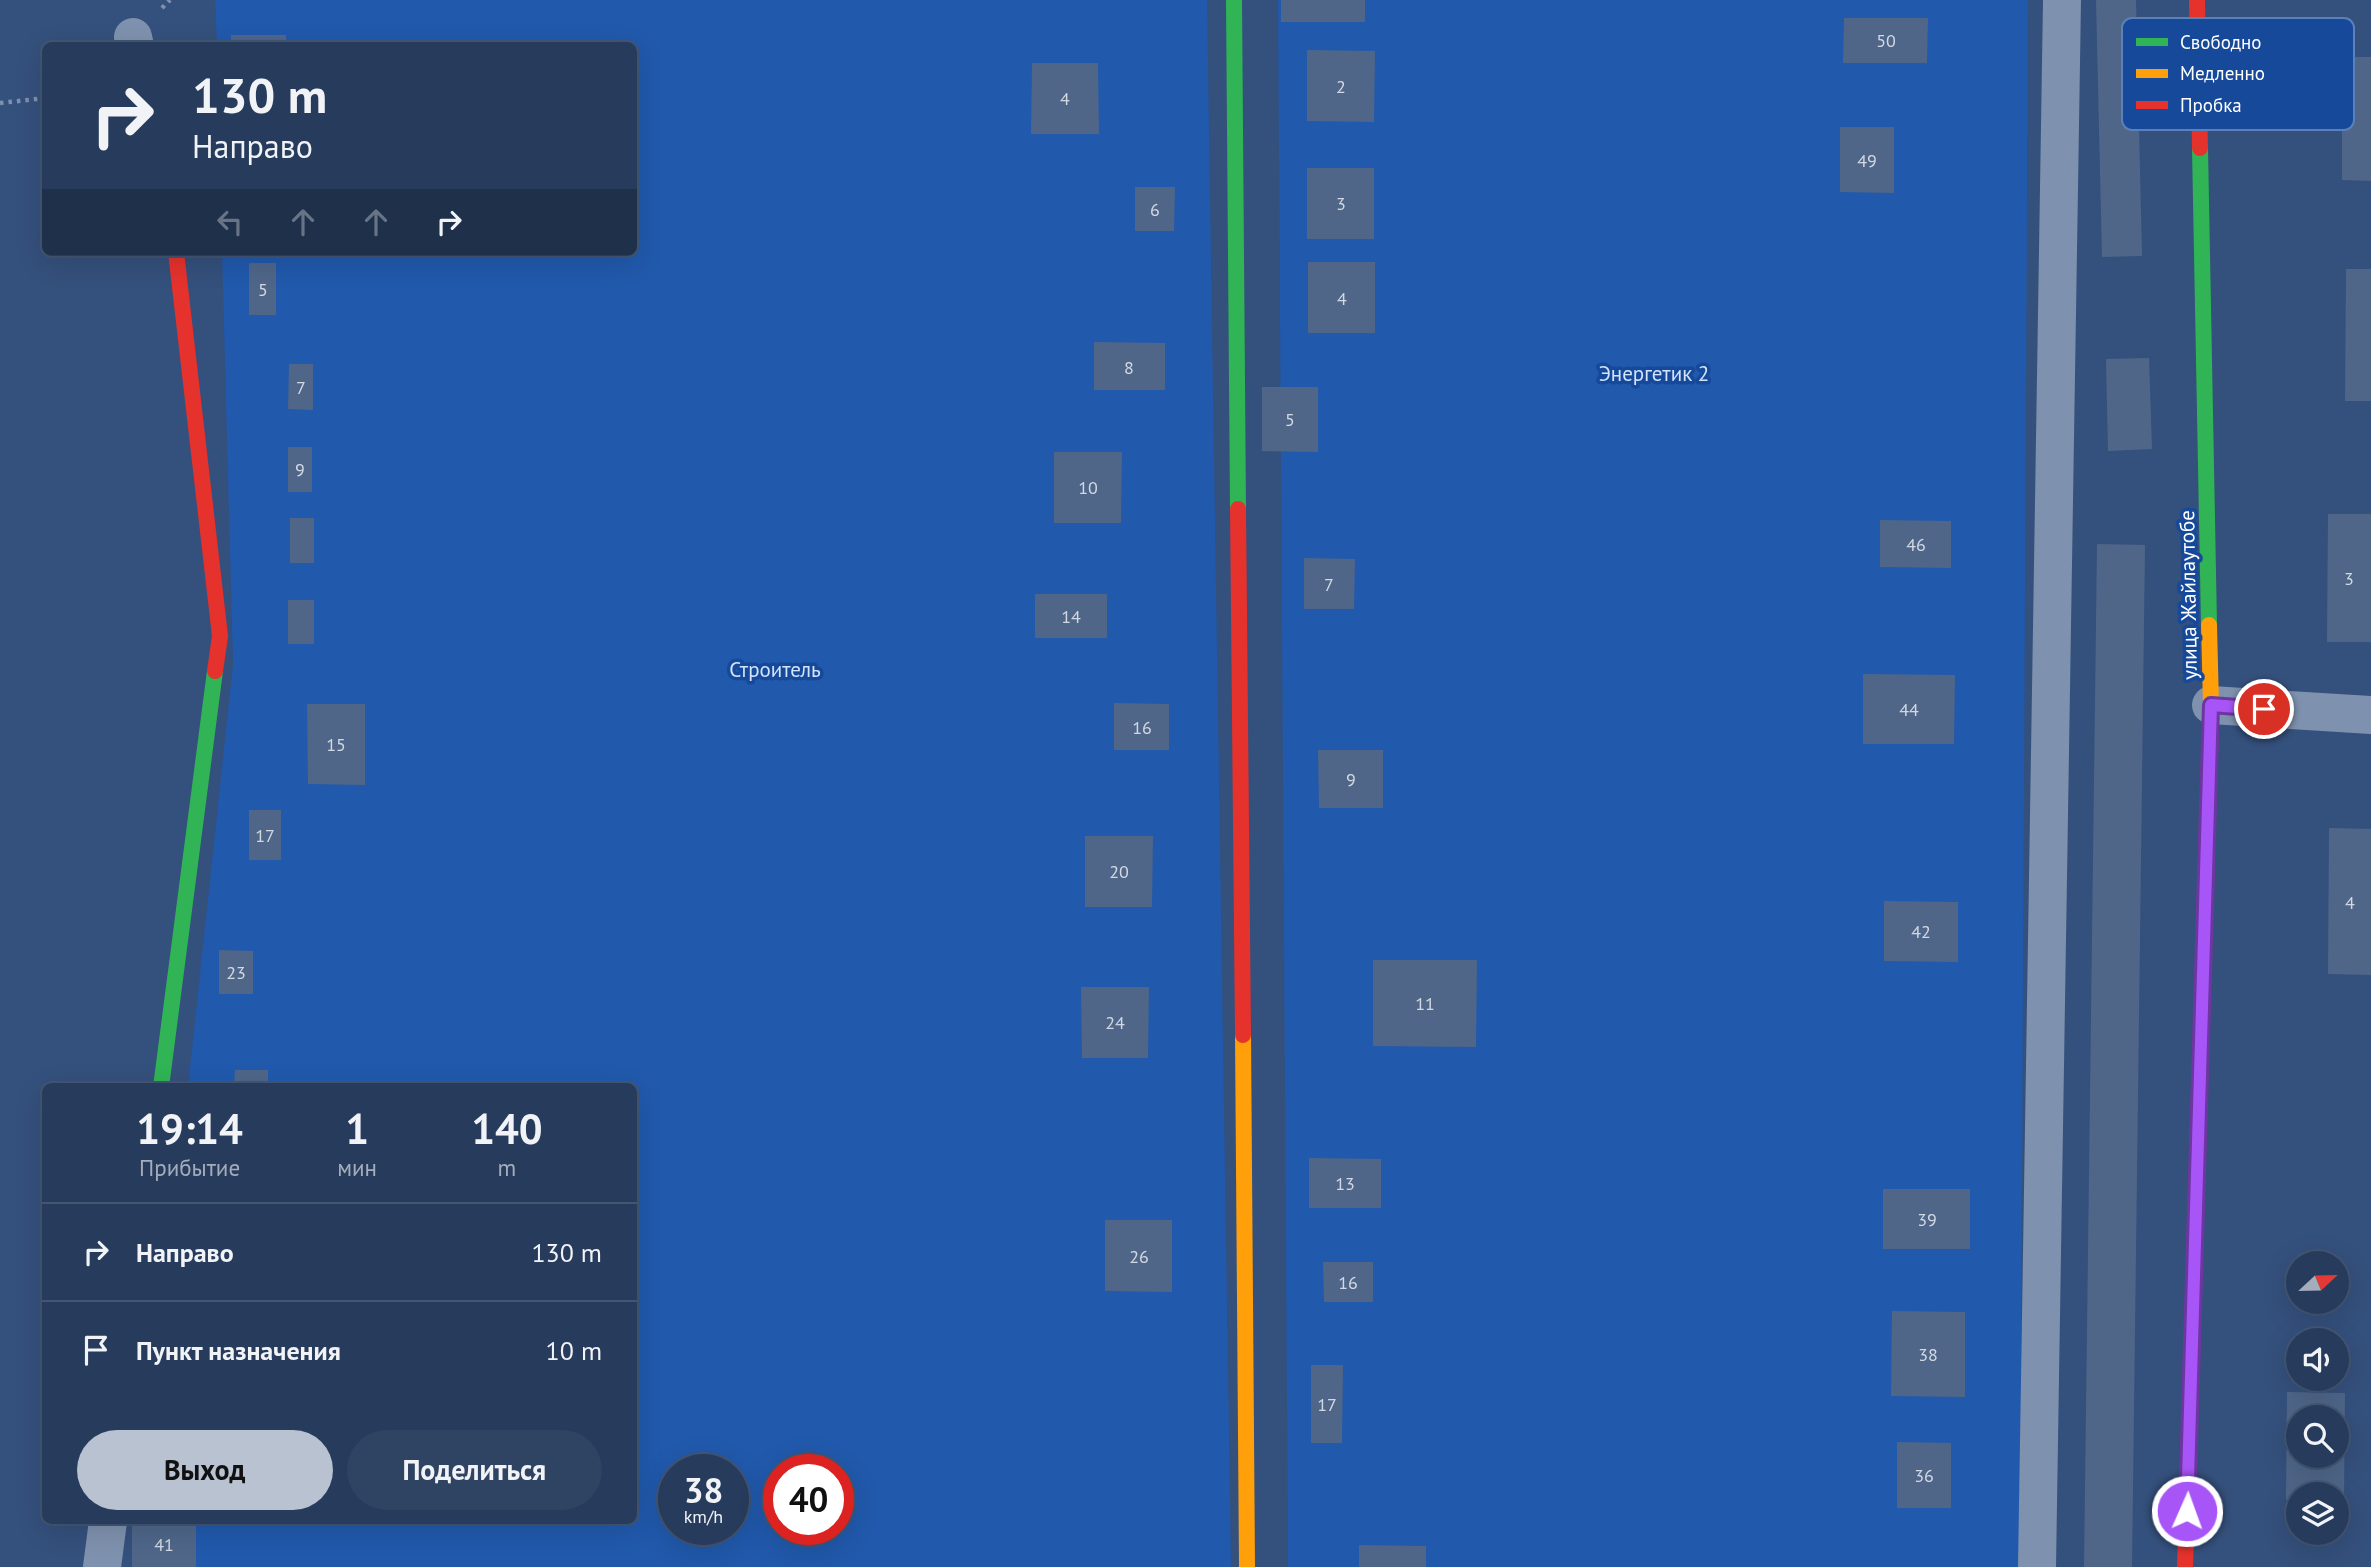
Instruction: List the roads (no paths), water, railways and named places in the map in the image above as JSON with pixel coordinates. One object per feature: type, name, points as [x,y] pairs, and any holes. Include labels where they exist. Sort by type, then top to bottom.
[{"type":"street","points":[[1234,0],[1247,1567]]},
{"type":"street","points":[[2037,1567],[2062,0]]},
{"type":"street","name":"улица Жайлаутобе","points":[[2197,0],[2197,18]]},
{"type":"street","name":"улица Жайлаутобе","points":[[2185,1567],[2211,705],[2200,130]]},
{"type":"street","points":[[162,1083],[220,636],[176,256]]},
{"type":"street","points":[[2211,705],[2371,715]]},
{"type":"street","points":[[102,1567],[108,1524]]},
{"type":"park label","name":"Энергетик 2","points":[[1654,373]]},
{"type":"park label","name":"Строитель","points":[[775,669]]}]
